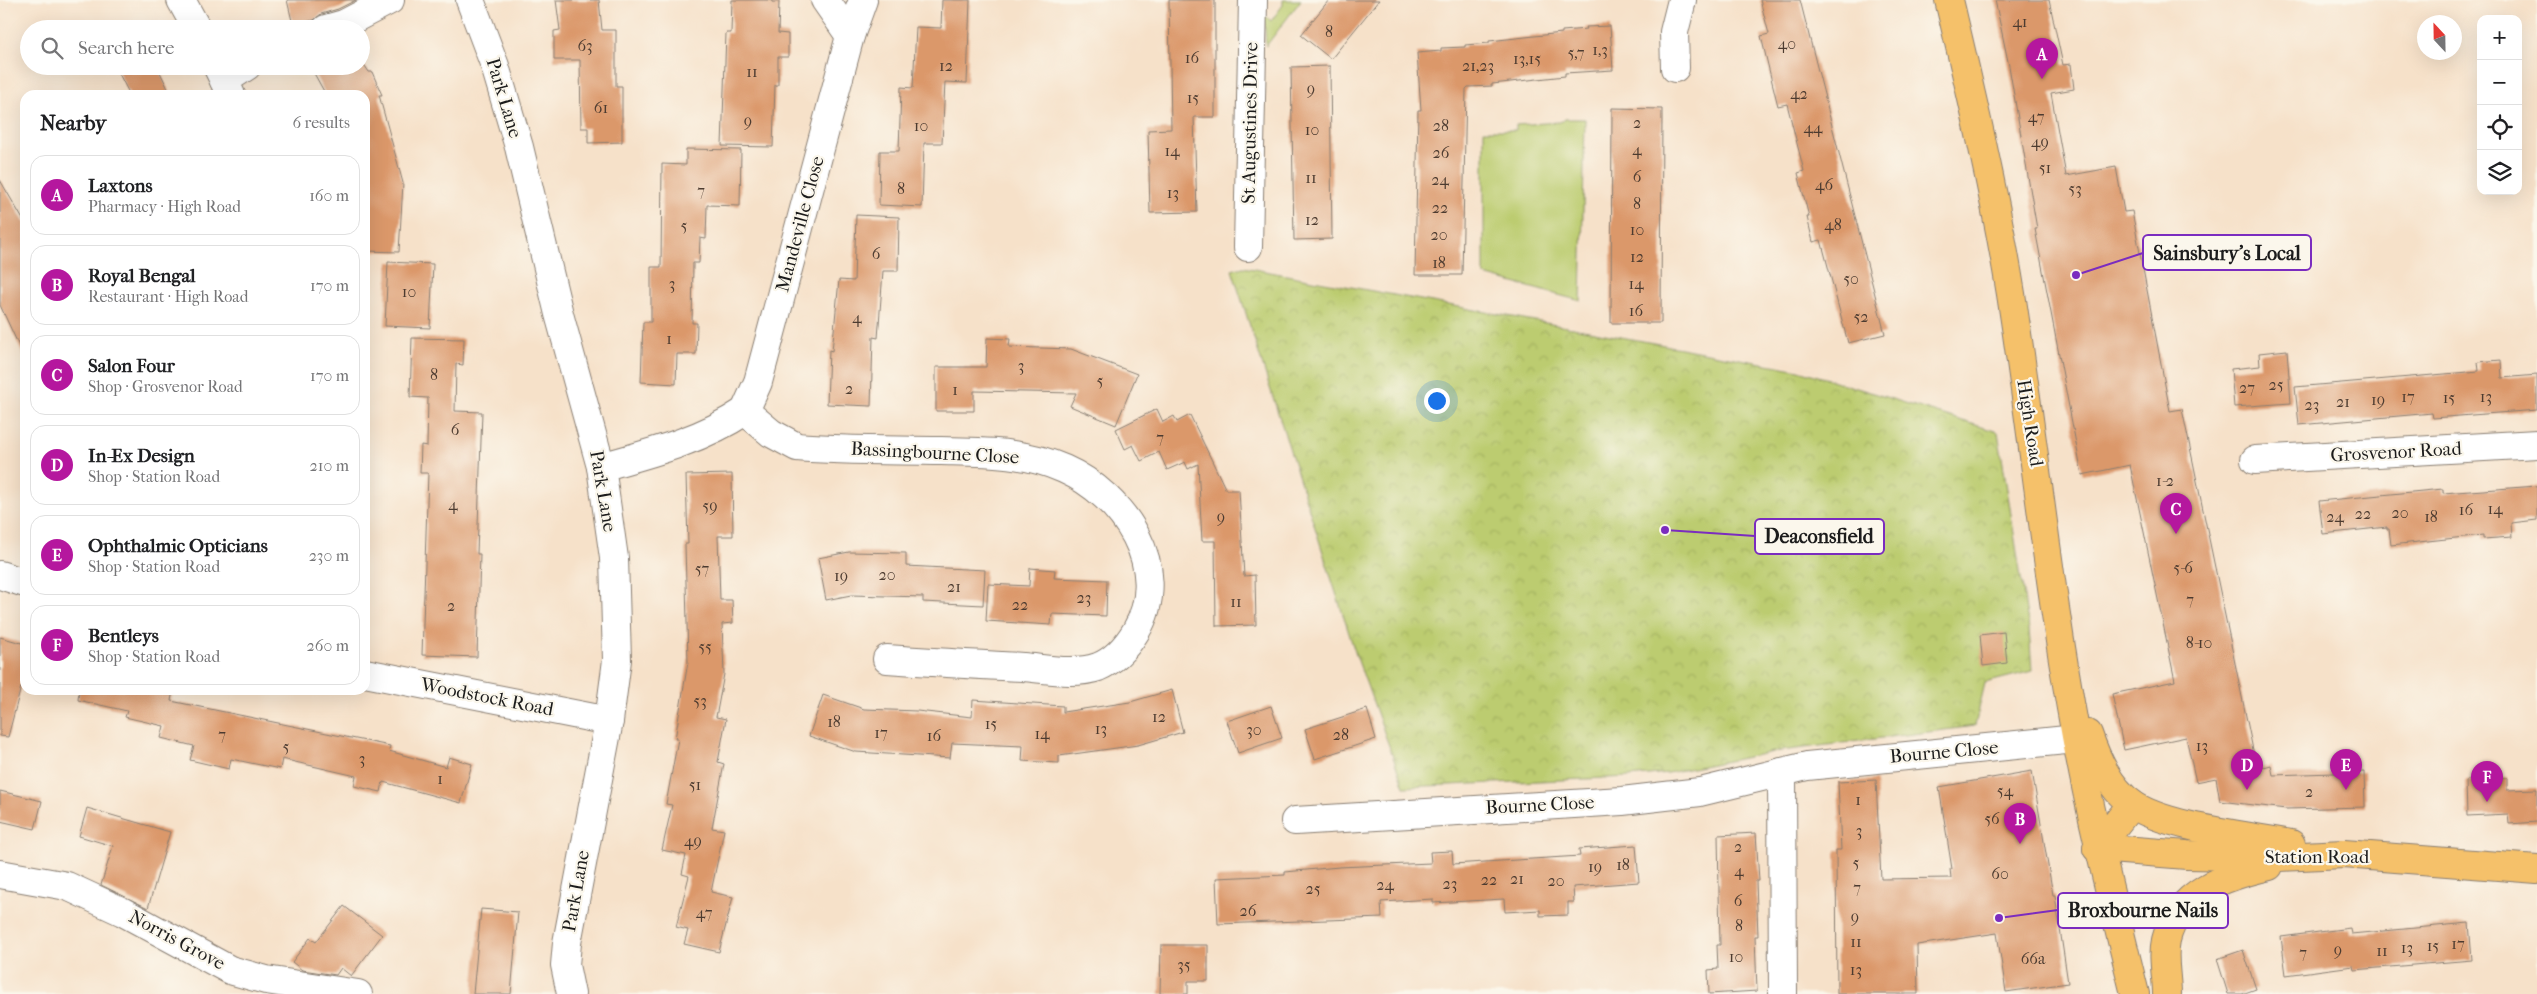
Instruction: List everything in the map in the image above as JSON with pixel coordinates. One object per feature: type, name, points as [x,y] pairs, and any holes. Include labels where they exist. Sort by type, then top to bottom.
[{"type":"main road","name":"High Road","points":[[1949,0],[1973,102],[2010,293],[2076,739],[2097,848],[2135,994]]},
{"type":"main road","points":[[2067,684],[2096,758],[2106,776],[2132,804],[2158,817],[2344,854]]},
{"type":"main road","points":[[2097,848],[2132,804]]},
{"type":"main road","name":"Station Road","points":[[2097,848],[2187,855],[2279,857],[2344,854],[2537,869]]},
{"type":"main road","points":[[2168,994],[2165,964],[2166,941],[2180,909],[2203,888],[2244,872],[2344,854]]},
{"type":"street","points":[[181,0],[192,20]]},
{"type":"street","points":[[352,20],[390,0]]},
{"type":"street","name":"Park Lane","points":[[470,0],[508,107],[576,379],[601,467],[614,558],[617,602],[617,660],[609,721],[567,943],[566,965],[571,994]]},
{"type":"street","points":[[825,0],[850,36]]},
{"type":"street","name":"Mandeville Close","points":[[745,411],[758,382],[850,36],[863,0]]},
{"type":"street","name":"St Augustines Drive","points":[[1248,247],[1253,0]]},
{"type":"street","points":[[1675,68],[1674,32],[1682,0]]},
{"type":"street","points":[[601,467],[689,440],[730,422],[745,411]]},
{"type":"street","name":"Bassingbourne Close","points":[[745,411],[770,433],[798,447],[996,452],[1045,462],[1084,480],[1105,496],[1126,521],[1142,548],[1149,567],[1148,599],[1144,611],[1128,643],[1107,662],[1096,667],[1065,670],[887,659]]},
{"type":"street","name":"Grosvenor Road","points":[[2256,460],[2537,444]]},
{"type":"street","points":[[0,575],[20,581]]},
{"type":"street","name":"Woodstock Road","points":[[370,673],[609,721]]},
{"type":"street","name":"Bourne Close","points":[[1294,821],[1629,800],[1700,792],[1808,766],[2076,739]]},
{"type":"street","points":[[1782,772],[1783,994]]},
{"type":"street","name":"Norris Grove","points":[[0,874],[67,886],[124,912],[230,970],[266,980],[358,994]]},
{"type":"green space","points":[[1283,0],[1301,0],[1266,46],[1264,14],[1271,21],[1283,5]]},
{"type":"green space","points":[[1565,119],[1585,119],[1581,301],[1484,275],[1484,130],[1516,130],[1516,125],[1560,122]]},
{"type":"green space","points":[[1243,267],[1799,370],[1998,432],[2029,629],[2032,671],[1985,683],[1975,726],[1773,752],[1668,773],[1629,777],[1404,787],[1356,655],[1232,270]]},
{"type":"building","points":[[287,0],[356,0],[338,9],[321,14],[314,20],[292,20]]},
{"type":"building","points":[[556,0],[599,0],[602,30],[616,30],[616,86],[622,86],[622,142],[588,143],[588,128],[581,128],[580,60],[554,60],[554,31],[560,30]]},
{"type":"building","points":[[732,0],[772,0],[772,2],[779,2],[778,33],[788,34],[788,57],[778,57],[778,85],[775,85],[773,147],[722,146],[726,33],[731,33]]},
{"type":"building","points":[[942,0],[970,0],[967,83],[945,82],[942,143],[924,143],[922,207],[879,205],[880,151],[899,151],[901,87],[913,88],[916,27],[941,28]]},
{"type":"building","points":[[1169,0],[1215,0],[1215,117],[1194,117],[1197,212],[1150,213],[1148,130],[1171,129]]},
{"type":"building","points":[[1329,0],[1379,0],[1331,59],[1301,35]]},
{"type":"building","points":[[1760,0],[1800,0],[1885,334],[1848,343],[1821,240],[1813,242],[1798,173],[1804,171],[1787,104],[1778,106],[1761,36],[1769,34]]},
{"type":"building","points":[[1995,0],[2049,0],[2063,65],[2071,64],[2074,89],[2051,93],[2066,176],[2116,167],[2124,212],[2132,211],[2170,411],[2182,409],[2257,769],[2271,765],[2273,775],[2364,772],[2365,807],[2286,809],[2220,801],[2216,778],[2196,782],[2186,737],[2124,750],[2112,694],[2175,681],[2130,465],[2082,475],[2035,229],[2037,229],[2009,66]]},
{"type":"building","points":[[1610,26],[1613,70],[1565,73],[1565,76],[1492,84],[1492,86],[1468,87],[1466,89],[1462,275],[1415,275],[1418,110],[1421,110],[1417,53],[1441,51],[1441,48],[1489,43],[1489,41],[1562,33],[1562,31],[1587,29],[1586,27]]},
{"type":"building","points":[[1330,66],[1332,239],[1294,240],[1291,67]]},
{"type":"building","points":[[370,72],[372,72],[382,95],[379,95],[403,183],[399,252],[370,251],[370,90],[323,90],[315,75],[370,75]]},
{"type":"building","points":[[120,75],[161,75],[169,90],[127,90]]},
{"type":"building","points":[[1612,108],[1662,109],[1661,323],[1611,323]]},
{"type":"building","points":[[686,149],[741,150],[740,206],[707,205],[706,239],[700,238],[699,263],[693,263],[692,323],[697,323],[696,354],[677,354],[676,384],[641,382],[643,322],[651,322],[651,267],[661,267],[662,164],[686,165]]},
{"type":"building","points":[[0,180],[20,214],[20,348],[0,305]]},
{"type":"building","points":[[856,215],[899,217],[898,271],[883,271],[878,338],[873,337],[871,406],[827,404],[829,350],[832,351],[839,280],[854,281]]},
{"type":"building","points":[[388,262],[433,264],[430,328],[385,326]]},
{"type":"building","points":[[412,338],[464,339],[463,365],[456,364],[455,411],[482,412],[477,554],[480,554],[477,657],[422,655],[428,473],[420,473],[421,445],[427,446],[428,398],[410,397]]},
{"type":"building","points":[[987,338],[1010,339],[1009,347],[1071,349],[1137,374],[1116,425],[1070,406],[1076,393],[974,391],[974,411],[936,411],[936,367],[986,367]]},
{"type":"building","points":[[2287,350],[2291,403],[2234,407],[2231,369],[2260,366],[2259,353]]},
{"type":"building","points":[[2501,360],[2502,378],[2537,375],[2537,410],[2433,418],[2432,413],[2299,425],[2295,387],[2479,371],[2478,362]]},
{"type":"building","points":[[1157,409],[1163,422],[1174,416],[1177,422],[1190,415],[1226,490],[1239,490],[1244,576],[1255,575],[1256,625],[1216,626],[1215,541],[1202,541],[1198,464],[1188,469],[1185,462],[1167,470],[1159,452],[1141,461],[1133,445],[1125,449],[1116,429]]},
{"type":"building","points":[[732,474],[733,536],[718,536],[720,600],[732,600],[733,623],[722,624],[724,674],[716,717],[726,719],[718,762],[724,764],[712,828],[724,830],[711,892],[733,897],[719,952],[684,944],[688,930],[676,927],[689,876],[682,874],[686,855],[662,850],[672,805],[666,804],[678,739],[675,739],[688,662],[685,544],[688,544],[686,475]]},
{"type":"building","points":[[2537,486],[2537,520],[2511,523],[2512,537],[2483,539],[2483,535],[2391,545],[2389,529],[2387,527],[2323,534],[2319,501],[2443,489],[2443,493]]},
{"type":"building","points":[[849,552],[906,553],[906,566],[985,570],[983,605],[923,602],[923,597],[851,595],[826,600],[818,558]]},
{"type":"building","points":[[1030,568],[1055,570],[1054,578],[1107,580],[1106,616],[1052,614],[1051,625],[986,621],[988,584],[1029,586]]},
{"type":"building","points":[[2004,632],[2007,663],[1983,666],[1980,635]]},
{"type":"building","points":[[0,637],[20,643],[20,691],[8,737],[0,736]]},
{"type":"building","points":[[1172,690],[1183,732],[1138,745],[1059,756],[1059,763],[1022,761],[1023,746],[952,743],[950,758],[856,752],[809,736],[823,695],[864,709],[917,711],[972,717],[973,700],[1063,706],[1063,712],[1130,702]]},
{"type":"building","points":[[78,695],[172,695],[171,701],[390,746],[389,751],[446,767],[449,757],[472,764],[461,803],[383,782],[381,792],[354,786],[356,776],[282,759],[280,769],[231,759],[229,769],[190,760],[194,746],[161,738],[164,726],[125,717],[127,711],[78,700]]},
{"type":"building","points":[[1271,706],[1282,738],[1238,753],[1227,721]]},
{"type":"building","points":[[1367,709],[1376,739],[1315,759],[1305,729]]},
{"type":"building","points":[[2032,771],[2053,895],[2055,895],[2068,983],[2006,992],[1997,933],[1917,945],[1918,994],[1837,994],[1836,850],[1841,850],[1838,782],[1876,780],[1881,879],[1951,878],[1950,869],[1952,869],[1939,787]]},
{"type":"building","points":[[2507,778],[2507,790],[2537,789],[2537,822],[2509,824],[2508,814],[2467,816],[2466,780]]},
{"type":"building","points":[[0,791],[42,801],[35,829],[0,821]]},
{"type":"building","points":[[87,808],[170,832],[148,908],[101,885],[113,846],[79,836]]},
{"type":"building","points":[[1756,833],[1759,881],[1756,881],[1758,936],[1755,936],[1757,991],[1709,994],[1708,970],[1718,969],[1717,945],[1720,945],[1718,835]]},
{"type":"building","points":[[1636,845],[1639,882],[1573,887],[1574,902],[1568,902],[1568,915],[1540,916],[1540,910],[1505,912],[1504,899],[1433,903],[1433,899],[1381,902],[1382,918],[1218,924],[1216,878],[1285,875],[1285,872],[1339,867],[1431,863],[1430,852],[1452,851],[1453,864],[1580,856],[1579,849]]},
{"type":"building","points":[[344,906],[382,935],[351,976],[341,968],[336,975],[302,970],[292,962],[310,938],[316,942]]},
{"type":"building","points":[[481,909],[518,912],[511,994],[473,994]]},
{"type":"building","points":[[2469,923],[2472,960],[2354,970],[2353,966],[2286,975],[2281,937],[2350,928],[2351,934]]},
{"type":"building","points":[[1161,945],[1208,945],[1208,981],[1188,981],[1188,994],[1160,994]]},
{"type":"building","points":[[2243,950],[2256,989],[2242,994],[2228,994],[2217,959]]},
{"type":"place","name":"Laxtons","points":[[2042,79]]},
{"type":"place","name":"Sainsbury's Local","points":[[2076,275]]},
{"type":"place","name":"Deaconsfield","points":[[1665,530]]},
{"type":"place","name":"Salon Four","points":[[2176,534]]},
{"type":"place","name":"In-Ex Design","points":[[2247,790]]},
{"type":"place","name":"Ophthalmic Opticians","points":[[2346,790]]},
{"type":"place","name":"Bentleys","points":[[2487,802]]},
{"type":"place","name":"Royal Bengal","points":[[2020,844]]},
{"type":"place","name":"Broxbourne Nails","points":[[1999,918]]}]
